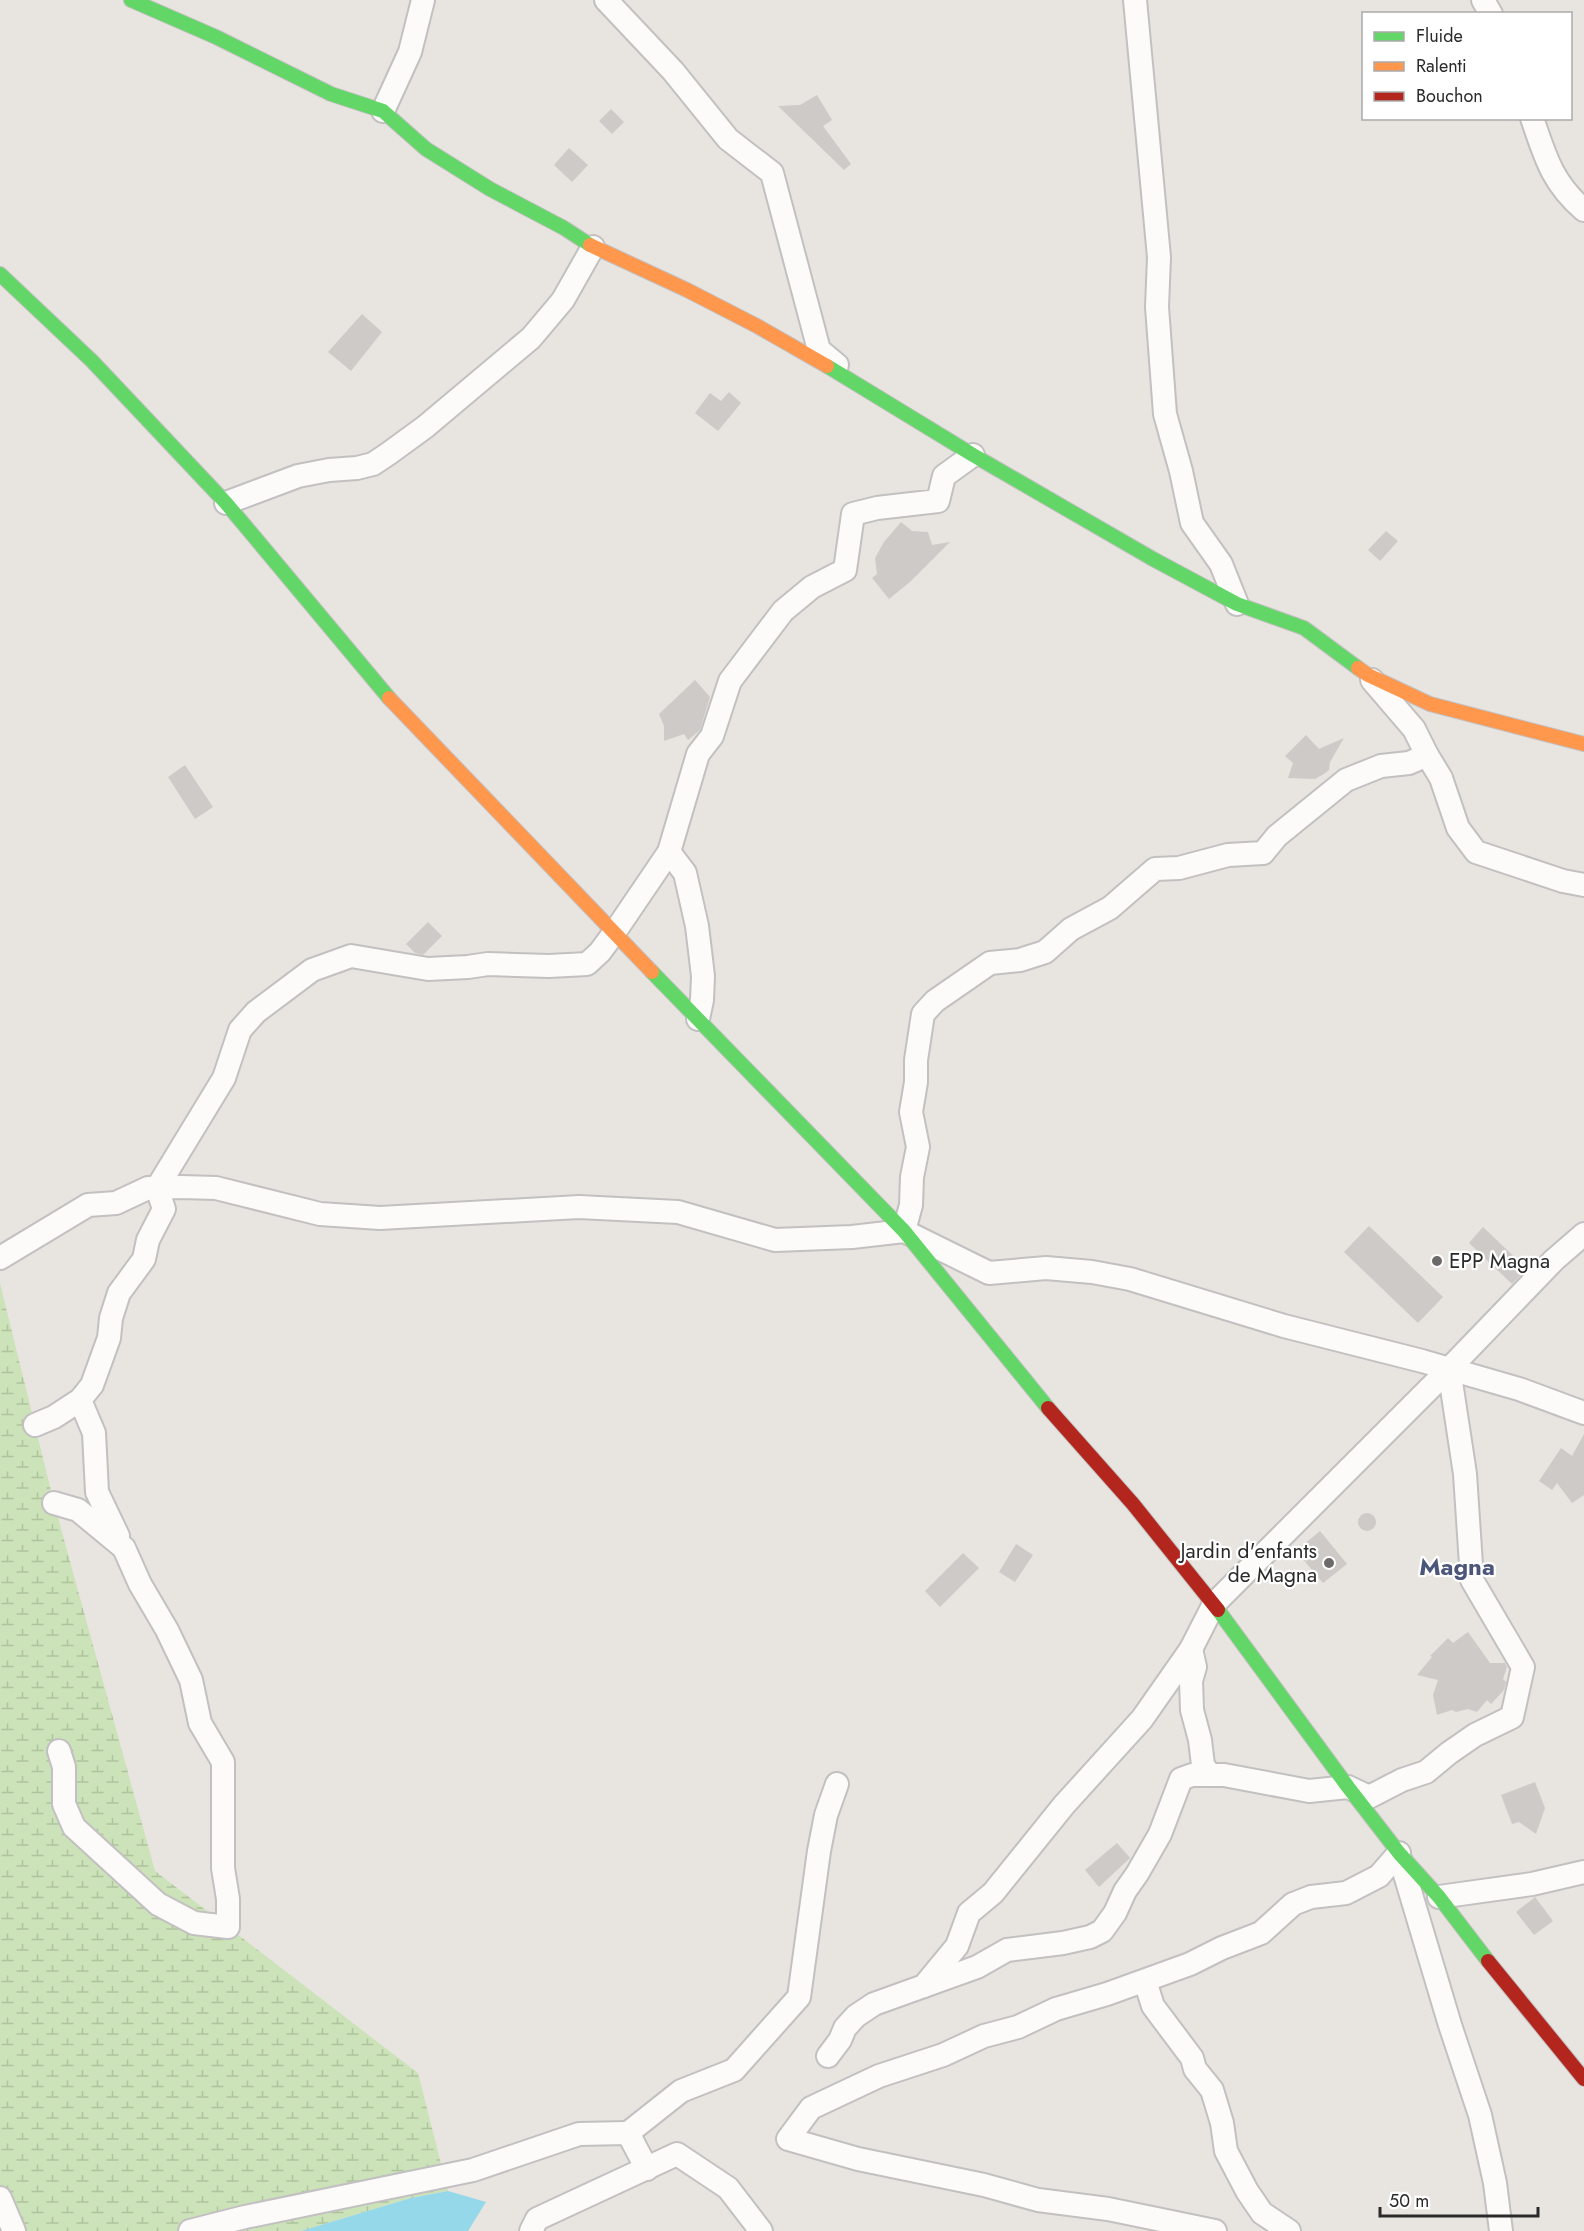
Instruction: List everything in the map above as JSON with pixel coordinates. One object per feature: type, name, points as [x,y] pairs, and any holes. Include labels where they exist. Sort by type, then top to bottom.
[{"type":"street","points":[[130,0],[216,37],[331,94],[382,111],[426,149],[490,189],[564,228],[593,247],[687,290],[757,326],[858,384],[973,455],[1237,604],[1304,628],[1368,675],[1430,704],[1584,744]]},
{"type":"street","points":[[382,111],[410,52],[423,0]]},
{"type":"street","points":[[606,0],[673,71],[728,140],[772,173],[819,350],[858,384]]},
{"type":"street","points":[[1135,0],[1159,257],[1157,307],[1166,414],[1192,523],[1221,564],[1237,604]]},
{"type":"street","points":[[1533,120],[1552,175],[1584,210]]},
{"type":"street","points":[[226,503],[298,476],[374,464],[425,427],[531,338],[563,300],[593,247]]},
{"type":"street","points":[[0,274],[92,361],[226,503],[398,709],[904,1231],[1037,1395],[1132,1504],[1214,1604],[1399,1853],[1439,1897],[1470,1939],[1584,2079]]},
{"type":"street","points":[[34,1425],[54,1417],[80,1400],[92,1385],[109,1338],[111,1318],[119,1293],[144,1259],[148,1240],[164,1209],[157,1188],[224,1078],[240,1030],[256,1012],[312,970],[351,956],[428,969],[468,967],[488,963],[540,966],[587,964],[600,952],[614,933],[669,852],[698,754],[712,736],[730,681],[783,611],[812,587],[845,570],[853,514],[877,508],[938,501],[944,476],[973,455]]},
{"type":"street","points":[[1368,675],[1414,729],[1441,778],[1458,828],[1476,852],[1584,885]]},
{"type":"street","points":[[904,1231],[911,1205],[912,1177],[918,1148],[911,1112],[916,1060],[923,1014],[935,1001],[990,963],[1020,960],[1045,951],[1071,929],[1110,908],[1155,869],[1179,868],[1228,855],[1263,853],[1277,836],[1346,780],[1381,766],[1409,763],[1427,755]]},
{"type":"street","points":[[669,852],[685,873],[697,926],[703,976],[698,1019]]},
{"type":"street","points":[[0,1258],[88,1205],[116,1203],[148,1188],[216,1188],[320,1214],[380,1218],[579,1207],[678,1212],[775,1240],[852,1237],[904,1231],[989,1273],[1046,1268],[1092,1272],[1130,1279],[1284,1326],[1519,1389],[1584,1413]]},
{"type":"street","points":[[924,1986],[957,1947],[969,1913],[999,1887],[1064,1805],[1095,1773],[1102,1761],[1128,1736],[1191,1649],[1214,1604],[1449,1369],[1554,1260],[1584,1234]]},
{"type":"street","points":[[828,2056],[840,2040],[845,2028],[856,2016],[874,2004],[977,1967],[1007,1950],[1071,1941],[1102,1931],[1160,1834],[1181,1779],[1192,1775],[1224,1774],[1309,1791],[1348,1787],[1369,1797],[1402,1780],[1426,1772],[1476,1735],[1512,1717],[1523,1667],[1472,1580],[1465,1474],[1449,1369]]},
{"type":"street","points":[[59,1751],[64,1767],[64,1804],[74,1827],[158,1904],[194,1923],[228,1927],[228,1899],[223,1868],[223,1762],[200,1723],[191,1680],[105,1513],[97,1492],[94,1433],[80,1400]]},
{"type":"street","points":[[54,1503],[78,1510],[124,1548]]},
{"type":"street","points":[[1191,1649],[1195,1667],[1191,1681],[1192,1710],[1200,1740],[1203,1765],[1210,1775]]},
{"type":"street","points":[[190,2231],[245,2217],[473,2170],[579,2134],[628,2133],[681,2091],[734,2070],[799,1997],[819,1851],[826,1815],[837,1784]]},
{"type":"street","points":[[1215,2231],[1108,2209],[1038,2200],[984,2185],[858,2159],[788,2139],[811,2108],[879,2076],[943,2055],[984,2036],[1018,2027],[1056,2009],[1107,1994],[1191,1964],[1222,1948],[1261,1933],[1293,1904],[1311,1897],[1346,1893],[1380,1876],[1399,1853]]},
{"type":"street","points":[[1399,1853],[1450,2025],[1480,2115],[1495,2183],[1501,2231]]},
{"type":"street","points":[[1439,1897],[1532,1884],[1584,1872]]},
{"type":"street","points":[[1145,1981],[1153,2006],[1192,2058],[1195,2070],[1212,2090],[1222,2123],[1226,2151],[1247,2191],[1262,2213],[1289,2231]]},
{"type":"street","points":[[628,2133],[647,2169]]},
{"type":"street","points":[[531,2231],[537,2219],[678,2154],[728,2188],[761,2231]]},
{"type":"street","points":[[0,2198],[14,2231]]},
{"type":"green space","points":[[0,1283],[54,1503],[155,1871],[418,2073],[448,2191],[411,2198],[301,2231],[0,2231]]},
{"type":"water","points":[[448,2191],[486,2202],[468,2231],[301,2231],[411,2198]]},
{"type":"building","points":[[817,95],[832,120],[823,126],[851,164],[844,170],[778,106],[800,105]]},
{"type":"building","points":[[611,109],[624,122],[612,134],[599,121]]},
{"type":"building","points":[[569,148],[588,165],[572,182],[554,165]]},
{"type":"building","points":[[362,314],[382,332],[351,371],[328,352]]},
{"type":"building","points":[[729,392],[741,403],[718,431],[695,413],[710,393],[721,401]]},
{"type":"building","points":[[901,522],[912,531],[928,532],[932,545],[950,542],[911,581],[889,599],[872,578],[877,574],[875,558],[884,542]]},
{"type":"building","points":[[1386,531],[1398,541],[1380,561],[1368,550]]},
{"type":"building","points":[[695,680],[710,697],[700,730],[688,740],[684,734],[664,741],[664,726],[659,714]]},
{"type":"building","points":[[1306,735],[1319,749],[1344,738],[1330,762],[1329,770],[1324,774],[1315,779],[1288,778],[1293,763],[1285,756]]},
{"type":"building","points":[[185,765],[213,807],[195,819],[168,777]]},
{"type":"building","points":[[428,922],[442,936],[423,955],[415,953],[406,944]]},
{"type":"building","points":[[1369,1226],[1443,1297],[1418,1323],[1344,1252]]},
{"type":"building","points":[[1483,1227],[1527,1269],[1512,1284],[1469,1243]]},
{"type":"building","points":[[1584,1434],[1584,1495],[1572,1503],[1557,1483],[1552,1490],[1539,1481],[1561,1448],[1572,1456]]},
{"type":"building","points":[[1367,1513],[1373,1516],[1376,1522],[1373,1528],[1367,1531],[1361,1528],[1358,1522],[1361,1516]]},
{"type":"building","points":[[1320,1531],[1347,1564],[1323,1583],[1296,1551]]},
{"type":"building","points":[[1016,1544],[1033,1555],[1015,1582],[999,1572]]},
{"type":"building","points":[[963,1553],[979,1568],[940,1607],[925,1591]]},
{"type":"building","points":[[1468,1632],[1490,1663],[1505,1663],[1507,1667],[1503,1679],[1506,1682],[1504,1690],[1491,1704],[1487,1700],[1477,1712],[1468,1709],[1456,1712],[1452,1710],[1437,1715],[1433,1695],[1438,1680],[1417,1675],[1432,1657],[1430,1656],[1448,1638],[1453,1643]]},
{"type":"building","points":[[1535,1782],[1545,1808],[1536,1834],[1519,1822],[1512,1824],[1501,1795]]},
{"type":"building","points":[[1117,1843],[1130,1858],[1099,1887],[1085,1870]]},
{"type":"building","points":[[1535,1897],[1553,1921],[1534,1935],[1516,1912]]},
{"type":"traffic: fast","points":[[131,0],[216,37],[331,94],[383,111],[426,149],[490,189],[564,228],[590,245]]},
{"type":"traffic: fast","points":[[0,274],[92,361],[226,503],[389,698]]},
{"type":"traffic: fast","points":[[827,366],[973,455],[1153,559],[1237,604],[1304,628],[1358,668]]},
{"type":"traffic: fast","points":[[652,972],[904,1231],[1048,1408]]},
{"type":"traffic: fast","points":[[1218,1610],[1348,1787],[1399,1853],[1439,1897],[1488,1961]]},
{"type":"traffic: slow","points":[[590,245],[687,290],[827,366]]},
{"type":"traffic: slow","points":[[1358,668],[1430,704],[1584,744]]},
{"type":"traffic: slow","points":[[389,698],[652,972]]},
{"type":"traffic: jam","points":[[1048,1408],[1133,1504],[1218,1610]]},
{"type":"traffic: jam","points":[[1488,1961],[1584,2079]]},
{"type":"place","name":"EPP Magna","points":[[1437,1261]]},
{"type":"place","name":"Jardin d'enfants de Magna","points":[[1329,1563]]},
{"type":"district","name":"Magna","points":[[1457,1567]]}]
